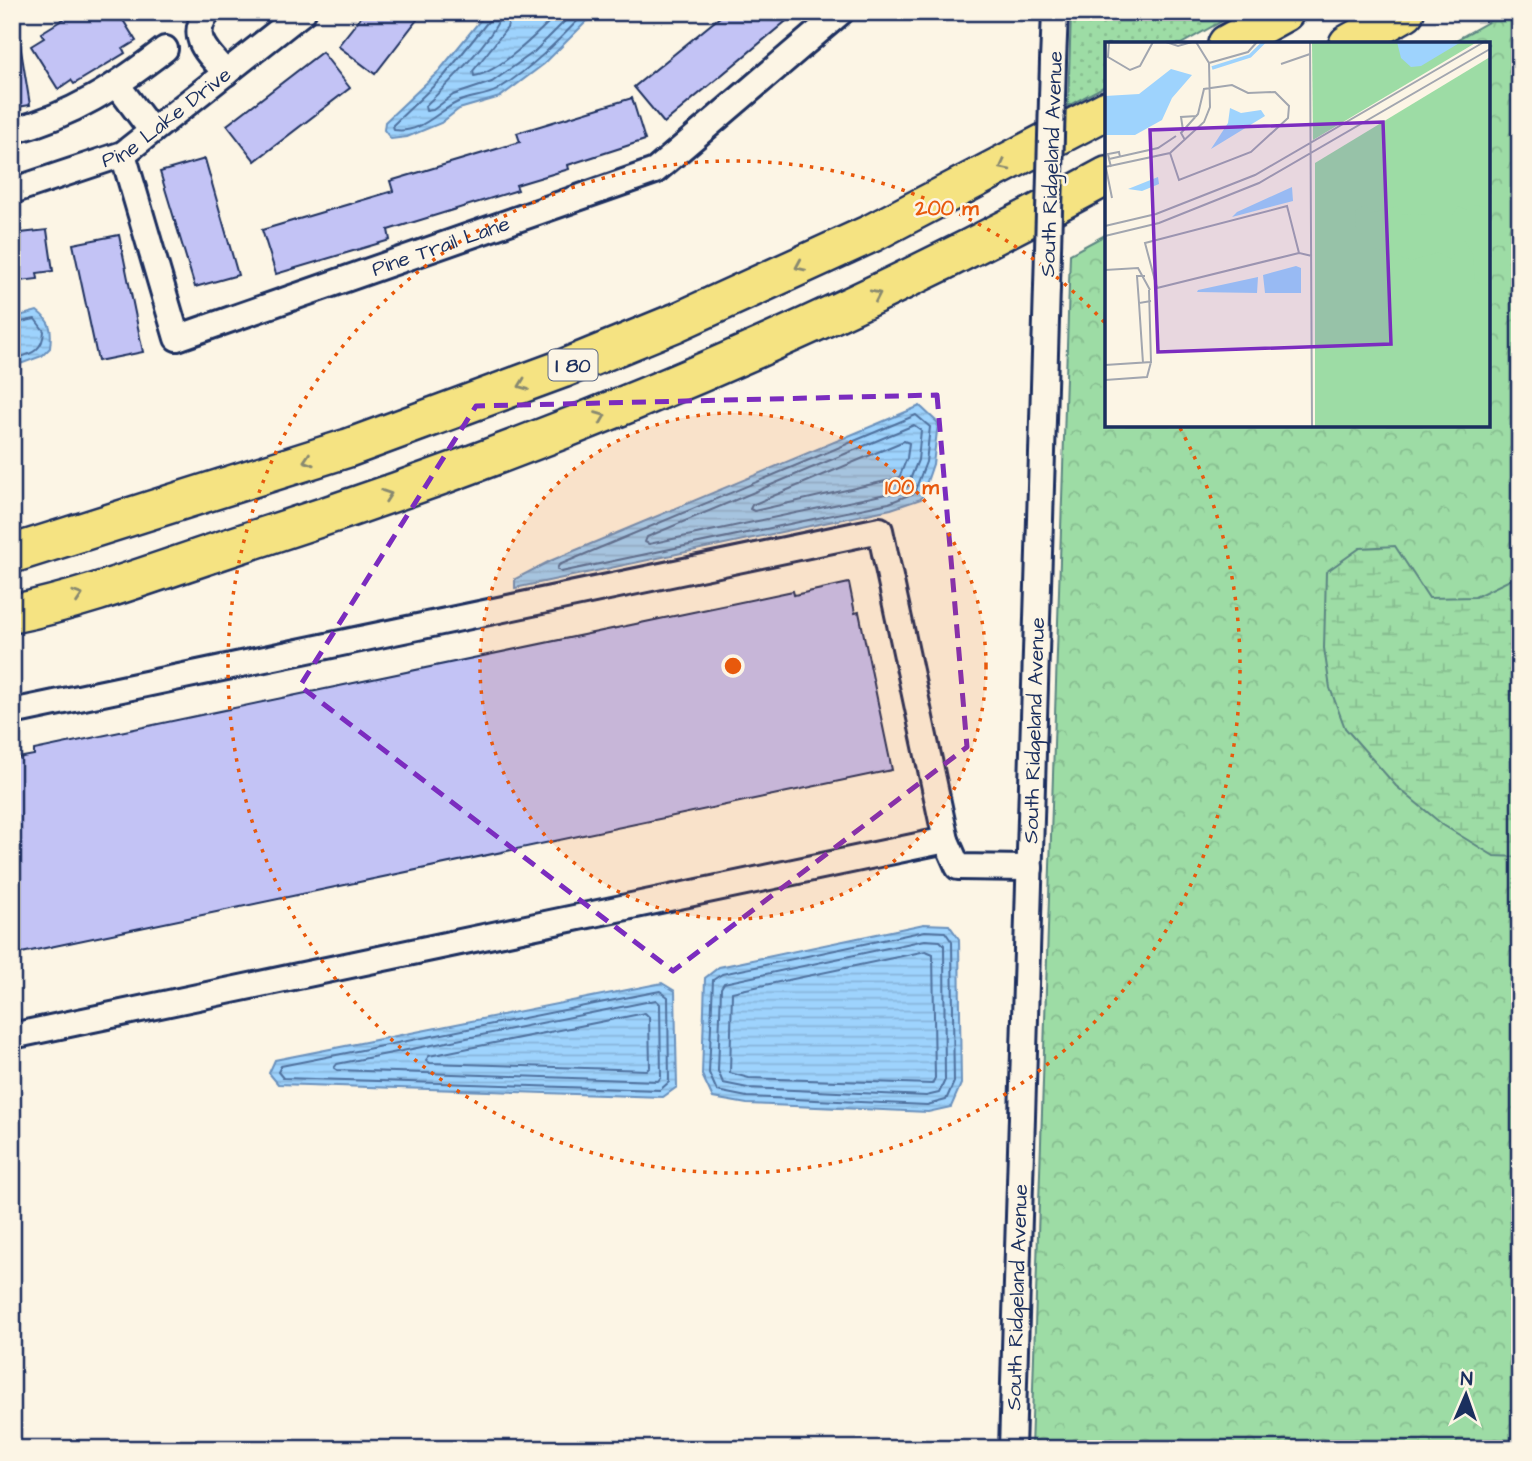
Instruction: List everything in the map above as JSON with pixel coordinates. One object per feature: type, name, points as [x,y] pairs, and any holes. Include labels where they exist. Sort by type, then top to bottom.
[{"type":"highway","points":[[1231,42],[1285,12]]},
{"type":"highway","points":[[1352,42],[1405,12]]},
{"type":"highway","name":"I 80","points":[[12,554],[348,448],[562,369],[677,322],[872,233],[1105,111]]},
{"type":"highway","points":[[12,614],[363,504],[584,424],[699,376],[892,287],[1105,177]]},
{"type":"street","points":[[208,12],[198,26],[198,35],[201,45],[226,73]]},
{"type":"street","name":"Pine Lake Drive","points":[[12,191],[123,154],[303,12]]},
{"type":"street","name":"Pine Trail Lane","points":[[123,154],[177,338],[655,171],[841,12]]},
{"type":"street","name":"South Ridgeland Avenue","points":[[1012,1449],[1055,12]]},
{"type":"street","points":[[12,131],[46,122],[118,86],[165,49]]},
{"type":"street","points":[[118,86],[152,131]]},
{"type":"street","points":[[12,712],[880,530],[946,840],[958,867],[1030,868]]},
{"type":"street","points":[[12,1036],[946,840]]},
{"type":"highlighted area","points":[[937,395],[967,747],[673,971],[300,686],[476,406]]},
{"type":"green space","points":[[1071,12],[1238,12],[1185,42],[1105,42],[1105,86],[1068,106]]},
{"type":"green space","points":[[1506,12],[1520,12],[1520,1449],[1031,1449],[1070,254],[1105,235],[1105,427],[1490,427],[1490,42],[1453,42]]},
{"type":"green space","points":[[1395,546],[1429,598],[1475,597],[1520,575],[1520,857],[1494,856],[1443,825],[1396,786],[1345,728],[1330,688],[1324,648],[1326,572],[1360,548]]},
{"type":"water","points":[[487,12],[596,12],[544,64],[500,97],[459,109],[441,123],[407,137],[391,139],[384,130],[385,122],[439,71]]},
{"type":"water","points":[[37,311],[50,327],[50,348],[42,356],[12,367],[12,318]]},
{"type":"water","points":[[920,406],[938,423],[933,464],[921,499],[891,509],[515,588],[515,579],[550,561]]},
{"type":"water","points":[[924,924],[949,925],[959,939],[961,1084],[951,1107],[928,1112],[747,1104],[713,1098],[702,1075],[705,978],[719,967]]},
{"type":"water","points":[[662,983],[675,991],[677,1087],[663,1097],[278,1084],[269,1073],[275,1060]]},
{"type":"building","points":[[75,12],[118,12],[136,41],[123,49],[125,53],[74,84],[71,80],[58,89],[31,46],[44,38],[41,33]]},
{"type":"building","points":[[365,12],[423,12],[375,74],[338,46]]},
{"type":"building","points":[[726,12],[797,12],[664,123],[634,87]]},
{"type":"building","points":[[12,44],[20,44],[30,105],[12,108]]},
{"type":"building","points":[[322,52],[350,88],[255,161],[227,125]]},
{"type":"building","points":[[632,98],[645,140],[568,165],[569,169],[516,185],[518,190],[388,230],[390,240],[276,274],[262,230],[393,191],[390,181],[520,142],[517,133]]},
{"type":"building","points":[[205,159],[238,275],[195,287],[160,172]]},
{"type":"building","points":[[47,230],[53,271],[37,273],[38,279],[12,282],[12,234]]},
{"type":"building","points":[[119,235],[143,352],[98,361],[73,244]]},
{"type":"building","points":[[849,583],[855,613],[859,612],[892,770],[12,955],[12,759],[34,755],[34,750],[793,591],[794,595]]}]
